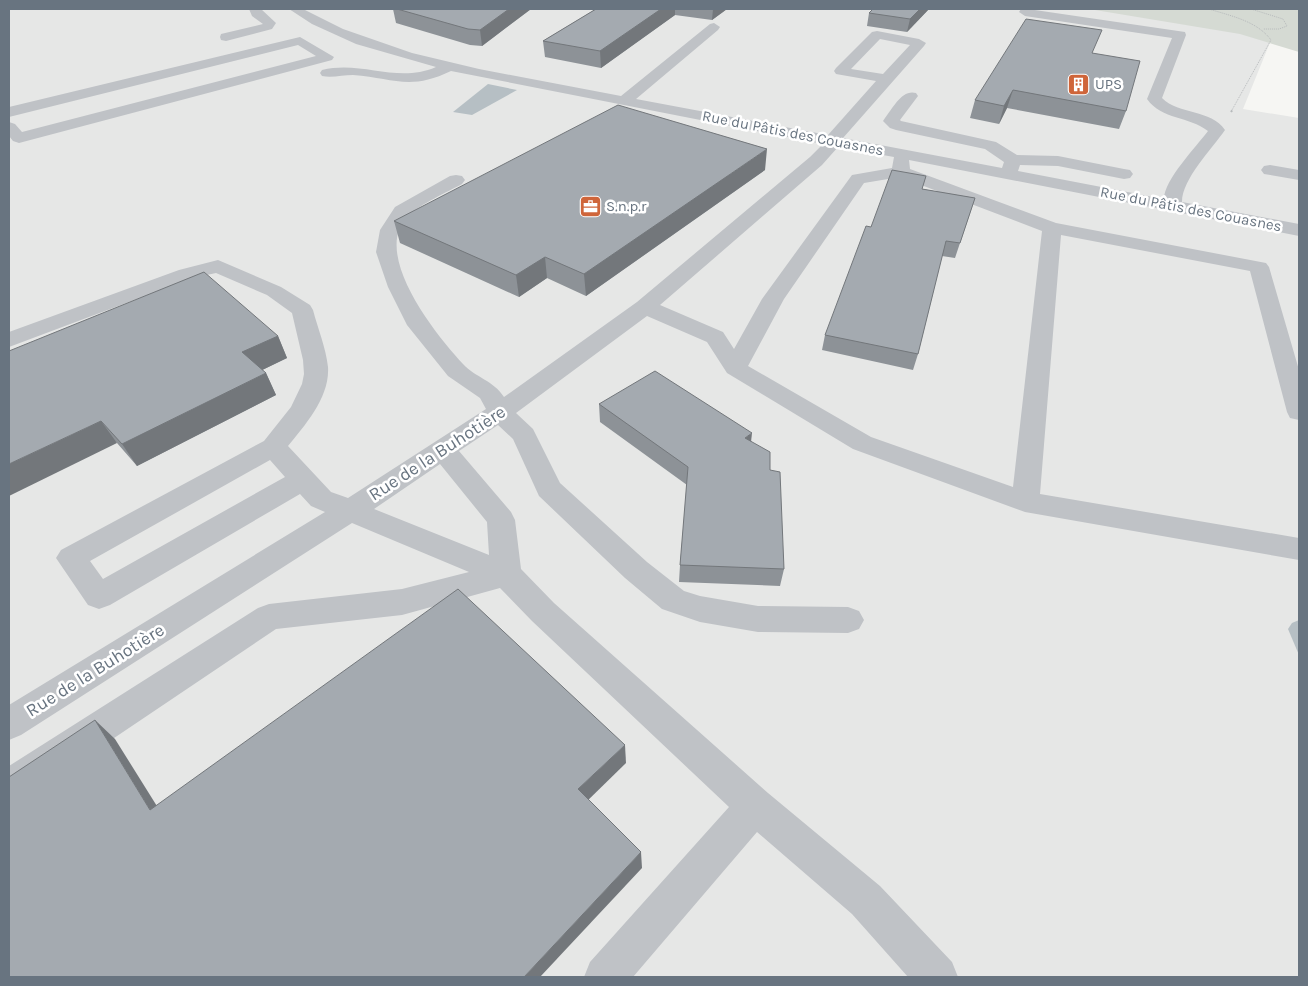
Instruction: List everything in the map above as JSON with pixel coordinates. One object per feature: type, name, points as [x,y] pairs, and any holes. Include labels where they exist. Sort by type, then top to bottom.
[{"type":"street","points":[[226,37],[268,26],[270,23],[256,13],[255,9]]},
{"type":"street","name":"Rue du Pâtis des Couasnes","points":[[295,9],[331,29],[354,38],[405,56],[448,66],[834,141],[901,163],[1011,167],[1173,206],[1299,230]]},
{"type":"street","points":[[1025,12],[1180,35],[1154,99],[1160,107],[1201,119],[1218,130],[1179,181],[1173,192],[1173,206]]},
{"type":"street","points":[[625,100],[714,27]]},
{"type":"street","name":"Rue de la Buhotière","points":[[9,724],[351,510],[500,412],[645,307],[816,162],[834,141],[836,134],[894,72],[920,43],[877,35],[841,71],[887,79]]},
{"type":"street","points":[[9,112],[300,42],[327,57],[19,138],[9,127]]},
{"type":"street","points":[[327,73],[340,69],[408,79],[431,75],[448,66]]},
{"type":"street","points":[[94,91],[118,112]]},
{"type":"street","points":[[911,96],[891,121],[896,125],[990,145],[1011,167],[1051,160],[1124,174]]},
{"type":"street","points":[[735,368],[773,299],[858,179],[901,163],[1052,228],[1259,267],[1299,412]]},
{"type":"street","points":[[1270,170],[1299,175]]},
{"type":"street","points":[[456,180],[402,211],[390,230],[386,252],[398,287],[415,320],[456,371],[489,392],[500,412],[524,435],[549,489],[636,570],[673,600],[700,609],[758,619],[848,620]]},
{"type":"street","points":[[1025,502],[1052,228]]},
{"type":"street","points":[[9,340],[186,274],[218,266],[274,291],[302,310],[315,368],[314,386],[298,414],[273,447],[71,558],[99,596],[302,480]]},
{"type":"street","points":[[645,307],[715,337],[735,368],[862,443],[1025,502],[1299,549]]},
{"type":"street","points":[[273,447],[321,499],[506,574],[543,612],[755,806],[866,900],[937,977]]},
{"type":"street","points":[[440,450],[454,461],[501,520],[506,574]]},
{"type":"street","points":[[9,787],[269,617],[402,602],[506,574]]},
{"type":"street","points":[[605,977],[755,806]]},
{"type":"path","points":[[1209,9],[1262,29],[1268,33],[1271,40],[1245,88],[1218,130]]},
{"type":"path","points":[[1251,9],[1283,19],[1287,26],[1279,29],[1262,29]]},
{"type":"shaded area","points":[[9,9],[1269,9],[1271,40],[1243,109],[1299,118],[1299,977],[9,977]]},
{"type":"shaded area","points":[[1089,9],[1299,9],[1299,52],[1240,34]]},
{"type":"shaded area","points":[[488,84],[517,90],[472,115],[453,112]]},
{"type":"shaded area","points":[[1299,620],[1299,655],[1288,629],[1292,623]]},
{"type":"building","points":[[397,9],[509,9],[480,30],[468,29]]},
{"type":"building","points":[[596,9],[661,9],[600,51],[543,41]]},
{"type":"building","points":[[873,9],[920,9],[910,19],[869,13]]},
{"type":"building","points":[[1026,19],[1102,30],[1092,53],[1140,61],[1126,111],[1013,90],[1004,106],[975,100]]},
{"type":"building","name":"S.n.p.r","points":[[618,105],[767,149],[584,274],[545,257],[516,275],[394,221]]},
{"type":"building","points":[[892,170],[926,176],[922,189],[975,198],[960,243],[946,241],[918,354],[825,335],[866,226],[871,227]]},
{"type":"building","points":[[204,272],[278,336],[242,352],[266,373],[122,444],[101,421],[9,464],[9,351]]},
{"type":"building","points":[[655,371],[752,433],[745,438],[770,452],[770,470],[780,472],[784,569],[680,565],[688,467],[599,404]]},
{"type":"building","points":[[458,589],[625,745],[578,789],[641,852],[524,977],[9,977],[9,777],[95,720],[150,810]]},
{"type":"place","name":"UPS","points":[[1079,84]]},
{"type":"place","name":"S.n.p.r","points":[[590,206]]}]
